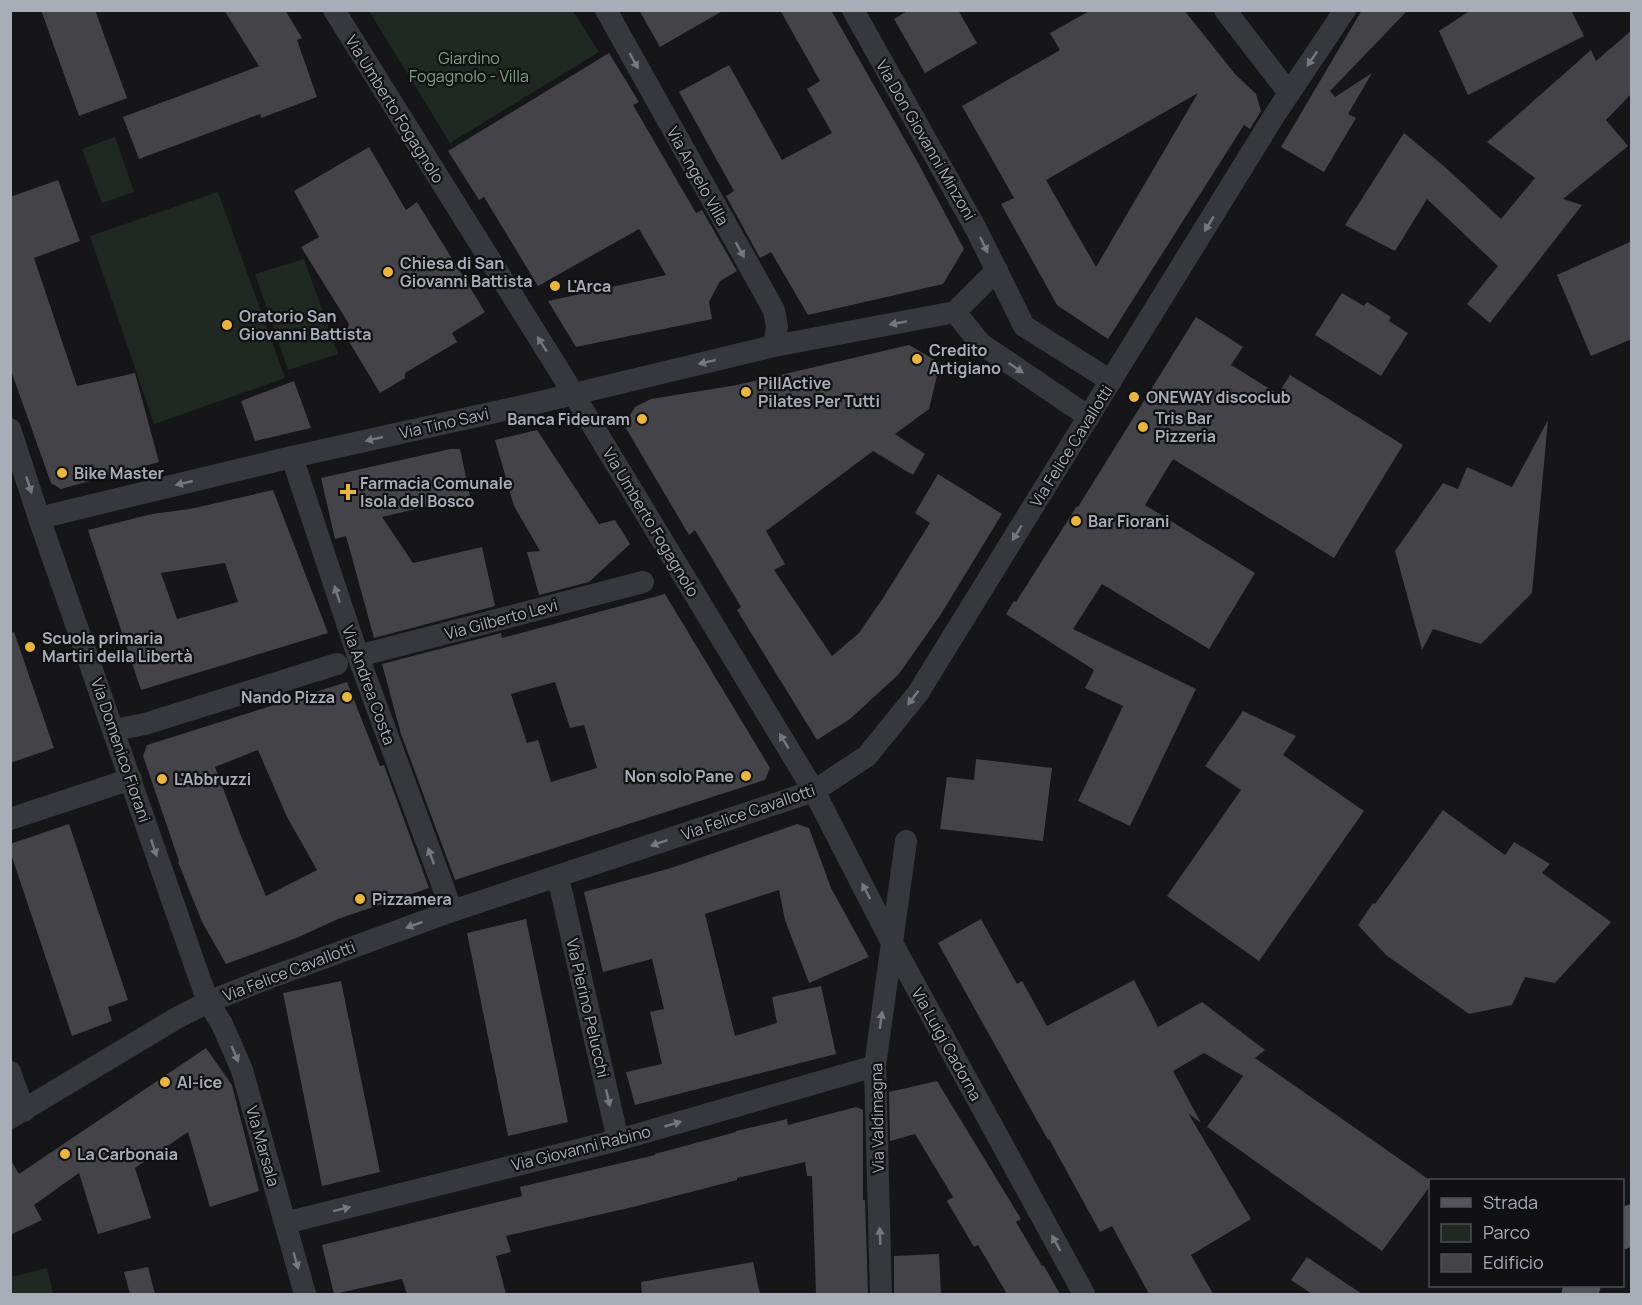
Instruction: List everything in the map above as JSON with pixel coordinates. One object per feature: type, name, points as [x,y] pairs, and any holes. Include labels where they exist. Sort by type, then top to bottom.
[{"type":"street","name":"Via Umberto Fogagnolo","points":[[334,10],[573,394],[814,791]]},
{"type":"street","name":"Via Angelo Villa","points":[[606,10],[774,310],[777,327],[774,346]]},
{"type":"street","name":"Via Don Giovanni Minzoni","points":[[853,10],[976,229],[1024,326],[1111,381]]},
{"type":"street","points":[[1225,10],[1289,93]]},
{"type":"street","name":"Via Felice Cavallotti","points":[[17,1114],[175,1019],[208,1002],[452,911],[814,791],[867,756],[918,693],[1289,93],[1345,10]]},
{"type":"street","points":[[997,270],[955,312],[980,343],[1089,417]]},
{"type":"street","name":"Via Tino Savi","points":[[39,518],[774,346],[955,312]]},
{"type":"street","name":"Via Domenico Fiorani","points":[[10,429],[208,1002]]},
{"type":"street","name":"Via Andrea Costa","points":[[292,457],[348,660],[452,911]]},
{"type":"street","name":"Via Gilberto Levi","points":[[114,730],[145,724],[348,660],[643,582]]},
{"type":"street","points":[[10,819],[131,779]]},
{"type":"street","name":"Via Luigi Cadorna","points":[[814,791],[892,943],[1084,1294]]},
{"type":"street","name":"Via Valdimagna","points":[[881,1294],[875,1066],[906,841]]},
{"type":"street","name":"Via Pierino Pelucchi","points":[[558,877],[618,1140]]},
{"type":"street","name":"Via Marsala","points":[[208,1002],[222,1024],[242,1070],[305,1294]]},
{"type":"street","name":"Via Giovanni Rabino","points":[[285,1223],[618,1140],[875,1066]]},
{"type":"street","points":[[10,1071],[17,1114]]},
{"type":"green space","name":"Giardino Fogagnolo - Villa","points":[[369,11],[573,11],[599,52],[450,143]]},
{"type":"green space","points":[[115,137],[134,192],[102,203],[82,149]]},
{"type":"green space","points":[[218,192],[285,378],[154,424],[90,236]]},
{"type":"green space","points":[[304,259],[338,354],[288,370],[255,274]]},
{"type":"green space","points":[[47,1268],[53,1294],[11,1294],[11,1277]]},
{"type":"building","points":[[41,10],[95,10],[127,98],[79,116]]},
{"type":"building","points":[[224,10],[285,10],[302,38],[297,40],[317,97],[261,118],[260,114],[139,159],[123,117],[259,66]]},
{"type":"building","points":[[639,10],[724,10],[660,47]]},
{"type":"building","points":[[780,10],[831,10],[964,249],[943,284],[808,315],[771,252],[760,258],[726,196],[734,191],[679,92],[729,65],[782,160],[832,133],[807,89],[820,81]]},
{"type":"building","points":[[909,10],[958,10],[977,43],[925,73],[894,19]]},
{"type":"building","points":[[1091,10],[1184,10],[1235,74],[1256,94],[1261,111],[1250,129],[1244,125],[1108,339],[1057,305],[1001,204],[1014,198],[962,106],[1060,50],[1050,33]],"holes":[[[1198,93],[1096,267],[1046,180]]]},
{"type":"building","points":[[1362,10],[1408,10],[1330,91],[1335,97],[1372,73],[1348,114],[1356,118],[1324,172],[1281,147]]},
{"type":"building","points":[[1471,10],[1571,10],[1584,36],[1468,95],[1439,31]]},
{"type":"building","points":[[1632,30],[1632,93],[1606,120],[1628,146],[1563,199],[1582,205],[1490,323],[1467,304],[1498,266],[1427,199],[1395,251],[1345,225],[1404,133],[1501,219],[1535,178],[1487,142],[1591,50],[1596,61]]},
{"type":"building","points":[[609,53],[639,102],[633,105],[696,213],[702,210],[737,271],[720,281],[709,302],[712,319],[576,347],[548,301],[666,275],[639,229],[538,286],[484,197],[479,200],[448,151]]},
{"type":"building","name":"Chiesa di San Giovanni Battista","points":[[369,147],[406,210],[417,202],[485,312],[452,333],[457,342],[405,373],[405,378],[380,393],[345,335],[349,324],[301,247],[319,237],[294,191]]},
{"type":"building","points":[[58,180],[80,241],[34,258],[77,386],[135,373],[159,462],[61,489],[51,483],[10,368],[10,197]]},
{"type":"building","points":[[1632,241],[1632,339],[1591,356],[1557,275]]},
{"type":"building","points":[[1342,293],[1364,306],[1367,302],[1391,317],[1389,321],[1408,333],[1381,376],[1315,335]]},
{"type":"building","points":[[1196,317],[1243,347],[1231,365],[1278,394],[1290,375],[1403,445],[1334,558],[1173,459],[1145,505],[1255,573],[1209,649],[1102,584],[1073,629],[1196,689],[1130,826],[1078,801],[1123,706],[1085,688],[1094,670],[1006,614],[1078,507]]},
{"type":"building","points":[[909,345],[940,363],[929,409],[895,434],[925,454],[913,475],[873,451],[766,531],[785,564],[774,570],[832,656],[859,633],[930,523],[915,513],[938,474],[1002,514],[941,614],[899,674],[850,719],[817,740],[737,610],[741,607],[695,530],[689,535],[624,425],[635,407],[651,399],[737,385]]},
{"type":"building","points":[[294,381],[311,428],[255,441],[241,401]]},
{"type":"building","points":[[1548,420],[1532,593],[1481,644],[1433,629],[1422,650],[1395,551],[1443,483],[1458,489],[1467,467],[1512,487]]},
{"type":"building","points":[[537,430],[599,524],[615,520],[630,544],[589,582],[539,595],[527,552],[540,551],[514,506],[495,440]]},
{"type":"building","points":[[450,449],[460,449],[470,496],[382,517],[413,563],[482,547],[495,606],[374,638],[346,536],[335,539],[321,478]]},
{"type":"building","points":[[273,490],[328,633],[141,690],[88,530],[152,514],[190,509]],"holes":[[[225,563],[238,602],[177,619],[161,573]]]},
{"type":"building","points":[[665,594],[770,768],[765,780],[455,880],[401,734],[382,664],[501,633],[502,638]],"holes":[[[555,682],[570,728],[584,725],[597,768],[551,782],[538,740],[527,743],[511,694]]]},
{"type":"building","points":[[14,632],[54,748],[10,763],[10,633]]},
{"type":"building","points":[[347,682],[380,766],[384,765],[429,888],[338,919],[299,937],[226,964],[202,922],[178,862],[143,756],[147,745]],"holes":[[[258,750],[287,817],[317,870],[266,896],[215,767]]]},
{"type":"building","points":[[1243,711],[1296,736],[1283,755],[1364,811],[1259,961],[1167,896],[1241,790],[1205,766]]},
{"type":"building","points":[[976,759],[1052,768],[1043,841],[940,829],[947,777],[974,780]]},
{"type":"building","points":[[1443,810],[1505,855],[1514,842],[1550,864],[1542,873],[1611,922],[1555,983],[1525,977],[1512,1005],[1469,1014],[1386,955],[1358,925]]},
{"type":"building","points":[[69,824],[128,1000],[108,1007],[112,1021],[72,1036],[10,851],[10,844]]},
{"type":"building","points":[[797,824],[809,828],[831,888],[869,957],[809,983],[785,920],[779,890],[705,914],[735,1036],[777,1023],[772,997],[821,986],[836,1054],[635,1105],[626,1072],[662,1064],[650,1012],[664,1009],[652,959],[603,972],[584,892],[671,868]]},
{"type":"building","points":[[526,919],[568,1122],[508,1136],[467,933]]},
{"type":"building","points":[[981,919],[1017,984],[1022,981],[1047,1026],[1134,980],[1158,1027],[1202,1002],[1265,1050],[1255,1058],[1429,1180],[1429,1188],[1382,1251],[1207,1127],[1243,1076],[1204,1053],[1173,1071],[1201,1123],[1188,1113],[1251,1219],[1191,1255],[1213,1294],[1149,1294],[1112,1226],[1100,1232],[938,943]]},
{"type":"building","points":[[341,981],[380,1172],[322,1186],[283,993]]},
{"type":"building","points":[[206,1048],[232,1085],[259,1191],[210,1207],[188,1132],[135,1168],[151,1218],[98,1234],[79,1173],[34,1205],[42,1220],[10,1235],[10,1159],[19,1174]]},
{"type":"building","points":[[937,1081],[1021,1219],[1016,1222],[1060,1294],[1007,1294],[978,1245],[974,1247],[947,1201],[953,1197],[915,1134],[890,1141],[889,1092]]},
{"type":"building","points":[[856,1107],[863,1110],[863,1200],[865,1200],[868,1294],[816,1294],[812,1176],[807,1176],[805,1162],[633,1207],[506,1236],[511,1252],[496,1256],[506,1294],[407,1294],[402,1279],[334,1294],[322,1245],[522,1196],[520,1187],[655,1155],[736,1131],[787,1119],[788,1125]]},
{"type":"building","points":[[939,1254],[941,1294],[894,1294],[894,1256]]},
{"type":"building","points":[[1307,1257],[1362,1294],[1312,1294],[1291,1280]]},
{"type":"building","points":[[753,1262],[760,1294],[642,1294],[641,1282]]},
{"type":"building","points":[[148,1267],[155,1294],[130,1294],[124,1272]]},
{"type":"place","name":"Chiesa di San Giovanni Battista","points":[[388,272]]},
{"type":"place","name":"L'Arca","points":[[555,286]]},
{"type":"place","name":"Oratorio San Giovanni Battista","points":[[227,325]]},
{"type":"place","name":"Credito Artigiano","points":[[917,359]]},
{"type":"place","name":"PillActive Pilates Per Tutti","points":[[746,392]]},
{"type":"place","name":"ONEWAY discoclub","points":[[1134,397]]},
{"type":"place","name":"Banca Fideuram","points":[[642,419]]},
{"type":"place","name":"Tris Bar Pizzeria","points":[[1143,427]]},
{"type":"place","name":"Bike Master","points":[[62,473]]},
{"type":"place","name":"Farmacia Comunale Isola del Bosco","points":[[348,492]]},
{"type":"place","name":"Bar Fiorani","points":[[1076,521]]},
{"type":"place","name":"Scuola primaria Martiri della Libertà","points":[[30,647]]},
{"type":"place","name":"Nando Pizza","points":[[347,697]]},
{"type":"place","name":"Non solo Pane","points":[[746,776]]},
{"type":"place","name":"L'Abbruzzi","points":[[162,779]]},
{"type":"place","name":"Pizzamera","points":[[360,899]]},
{"type":"place","name":"Al-ice","points":[[165,1082]]},
{"type":"place","name":"La Carbonaia","points":[[65,1154]]}]
